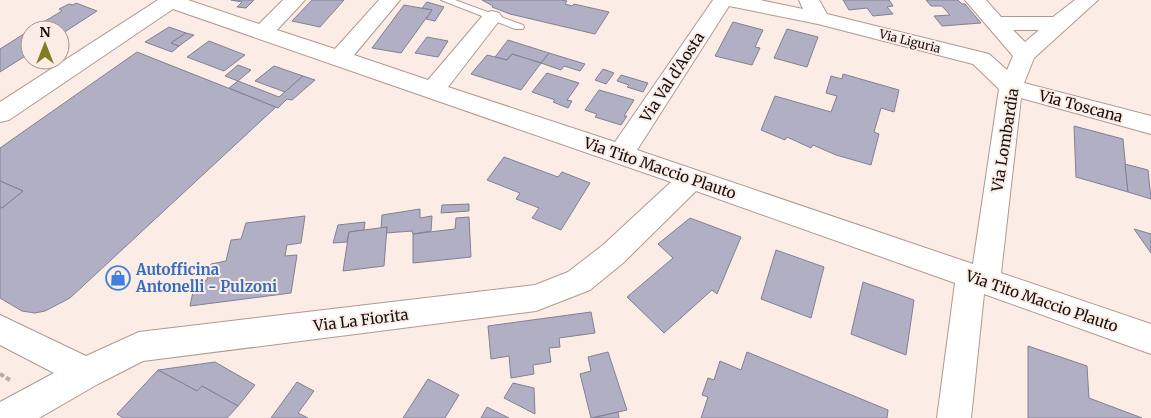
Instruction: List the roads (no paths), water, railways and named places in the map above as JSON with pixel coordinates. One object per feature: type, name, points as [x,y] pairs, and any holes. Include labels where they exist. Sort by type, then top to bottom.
[{"type":"street","points":[[0,114],[170,0]]},
{"type":"street","name":"Via Tito Maccio Plauto","points":[[170,0],[621,154],[1149,341]]},
{"type":"street","points":[[263,32],[295,0]]},
{"type":"street","points":[[340,58],[390,0]]},
{"type":"street","name":"Via Val d'Aosta","points":[[621,154],[723,0]]},
{"type":"street","points":[[729,0],[814,9]]},
{"type":"street","points":[[975,0],[1024,55]]},
{"type":"street","name":"Via Lombardia","points":[[954,418],[1011,87],[1024,55],[1088,0]]},
{"type":"street","name":"Via Liguria","points":[[814,9],[981,59],[1011,87]]},
{"type":"street","points":[[432,91],[492,17]]},
{"type":"street","points":[[996,23],[1058,24]]},
{"type":"street","name":"Via Toscana","points":[[1011,87],[1151,125]]},
{"type":"street","name":"Via La Fiorita","points":[[6,418],[86,373],[139,347],[536,298],[579,281],[613,254],[691,179]]},
{"type":"street","points":[[0,329],[86,373]]},
{"type":"lane","points":[[446,0],[519,27]]},
{"type":"place","name":"Autofficina Antonelli - Pulzoni","points":[[118,278]]}]
